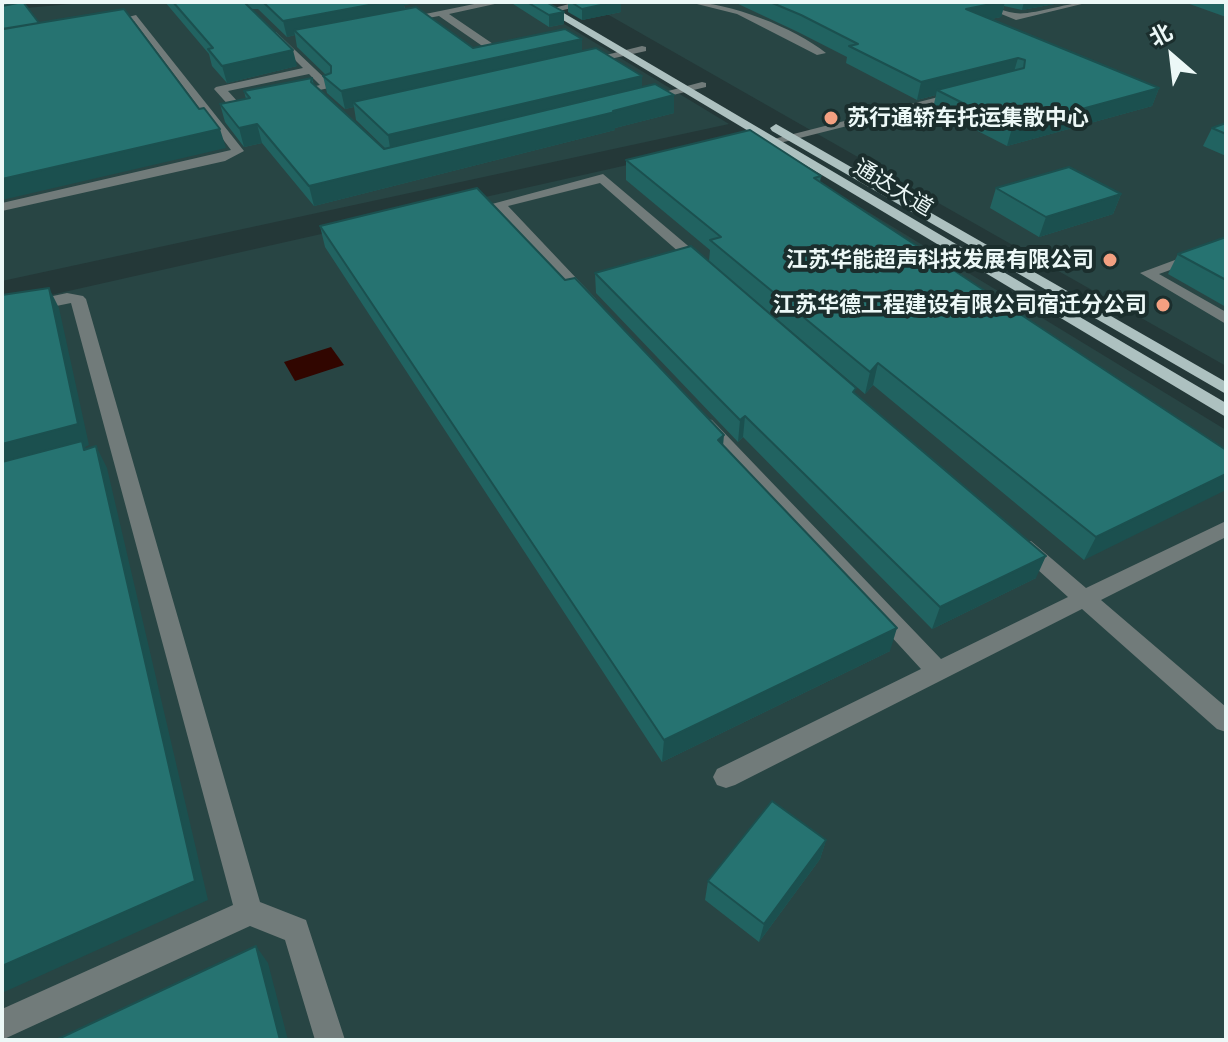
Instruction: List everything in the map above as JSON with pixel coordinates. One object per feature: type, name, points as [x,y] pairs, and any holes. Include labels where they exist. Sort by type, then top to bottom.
[{"type":"main road","name":"通达大道","points":[[554,5],[642,49],[1226,389]]},
{"type":"main road","name":"通达大道","points":[[554,5],[624,53],[1226,411]]},
{"type":"street","points":[[2,4],[24,2]]},
{"type":"street","points":[[393,22],[499,2]]},
{"type":"street","points":[[554,5],[591,2]]},
{"type":"street","points":[[694,2],[740,12],[821,53]]},
{"type":"street","points":[[977,2],[1016,17],[1085,2]]},
{"type":"street","points":[[441,13],[495,50]]},
{"type":"street","points":[[2,207],[225,157],[238,151],[136,18],[92,26]]},
{"type":"street","points":[[263,23],[328,87],[281,97]]},
{"type":"street","points":[[284,43],[299,40]]},
{"type":"street","points":[[565,66],[642,49]]},
{"type":"street","points":[[266,100],[235,106],[220,89],[311,70]]},
{"type":"street","points":[[625,103],[702,85]]},
{"type":"street","points":[[772,141],[971,91]]},
{"type":"street","points":[[606,318],[499,204],[603,178],[711,273]]},
{"type":"street","points":[[1226,245],[1147,273],[1226,319]]},
{"type":"street","points":[[2,312],[67,298],[78,299],[112,448],[249,912]]},
{"type":"street","points":[[692,409],[938,672]]},
{"type":"street","points":[[726,777],[1226,528]]},
{"type":"street","points":[[1013,536],[1226,722]]},
{"type":"street","points":[[2,1025],[249,912],[296,930],[330,1040]]},
{"type":"shaded area","points":[[95,2],[528,2],[729,124],[2,281],[2,10]]},
{"type":"shaded area","points":[[586,2],[1226,2],[1226,366],[942,205]]},
{"type":"shaded area","points":[[747,138],[1226,430],[1226,1040],[2,1040],[2,306]]},
{"type":"shaded area","points":[[331,347],[344,365],[295,381],[284,362]]},
{"type":"building","points":[[23,2],[39,23],[4,29],[2,6]]},
{"type":"building","points":[[173,2],[244,2],[293,50],[222,66],[208,49],[213,48]]},
{"type":"building","points":[[263,2],[385,2],[283,21]]},
{"type":"building","points":[[527,2],[546,2],[564,12],[549,15]]},
{"type":"building","points":[[571,2],[615,2],[582,9]]},
{"type":"building","points":[[770,2],[1001,2],[966,9],[1159,88],[1012,128],[937,90],[1024,68],[1025,60],[1018,58],[921,82],[849,46],[858,44]]},
{"type":"building","points":[[416,7],[473,48],[565,29],[582,39],[341,91],[323,76],[331,73],[331,66],[294,30]]},
{"type":"building","points":[[124,9],[199,109],[204,108],[220,129],[2,179],[2,29]]},
{"type":"building","points":[[596,48],[642,76],[388,135],[353,102]]},
{"type":"building","points":[[312,78],[311,82],[384,149],[655,84],[674,95],[309,186],[257,124],[239,128],[220,104],[250,98],[244,91]]},
{"type":"building","points":[[1226,123],[1226,134],[1212,128]]},
{"type":"building","points":[[750,130],[821,176],[814,178],[1226,450],[1226,474],[1096,537],[878,363],[870,372],[710,240],[721,237],[626,160]]},
{"type":"building","points":[[1069,167],[1121,194],[1046,217],[996,188]]},
{"type":"building","points":[[477,188],[565,280],[575,278],[724,435],[718,440],[897,628],[664,740],[320,226]]},
{"type":"building","points":[[1226,237],[1226,280],[1178,254]]},
{"type":"building","points":[[691,246],[856,388],[853,392],[1046,556],[940,607],[745,416],[740,420],[595,273]]},
{"type":"building","points":[[49,288],[78,424],[2,444],[2,295]]},
{"type":"building","points":[[82,441],[84,450],[96,446],[195,881],[2,966],[2,462]]},
{"type":"building","points":[[772,801],[826,840],[764,924],[708,881]]},
{"type":"building","points":[[256,946],[280,1040],[56,1040]]},
{"type":"place","name":"苏行通轿车托运集散中心","points":[[831,118]]},
{"type":"place","name":"江苏华能超声科技发展有限公司","points":[[1110,260]]},
{"type":"place","name":"江苏华德工程建设有限公司宿迁分公司","points":[[1163,305]]}]
